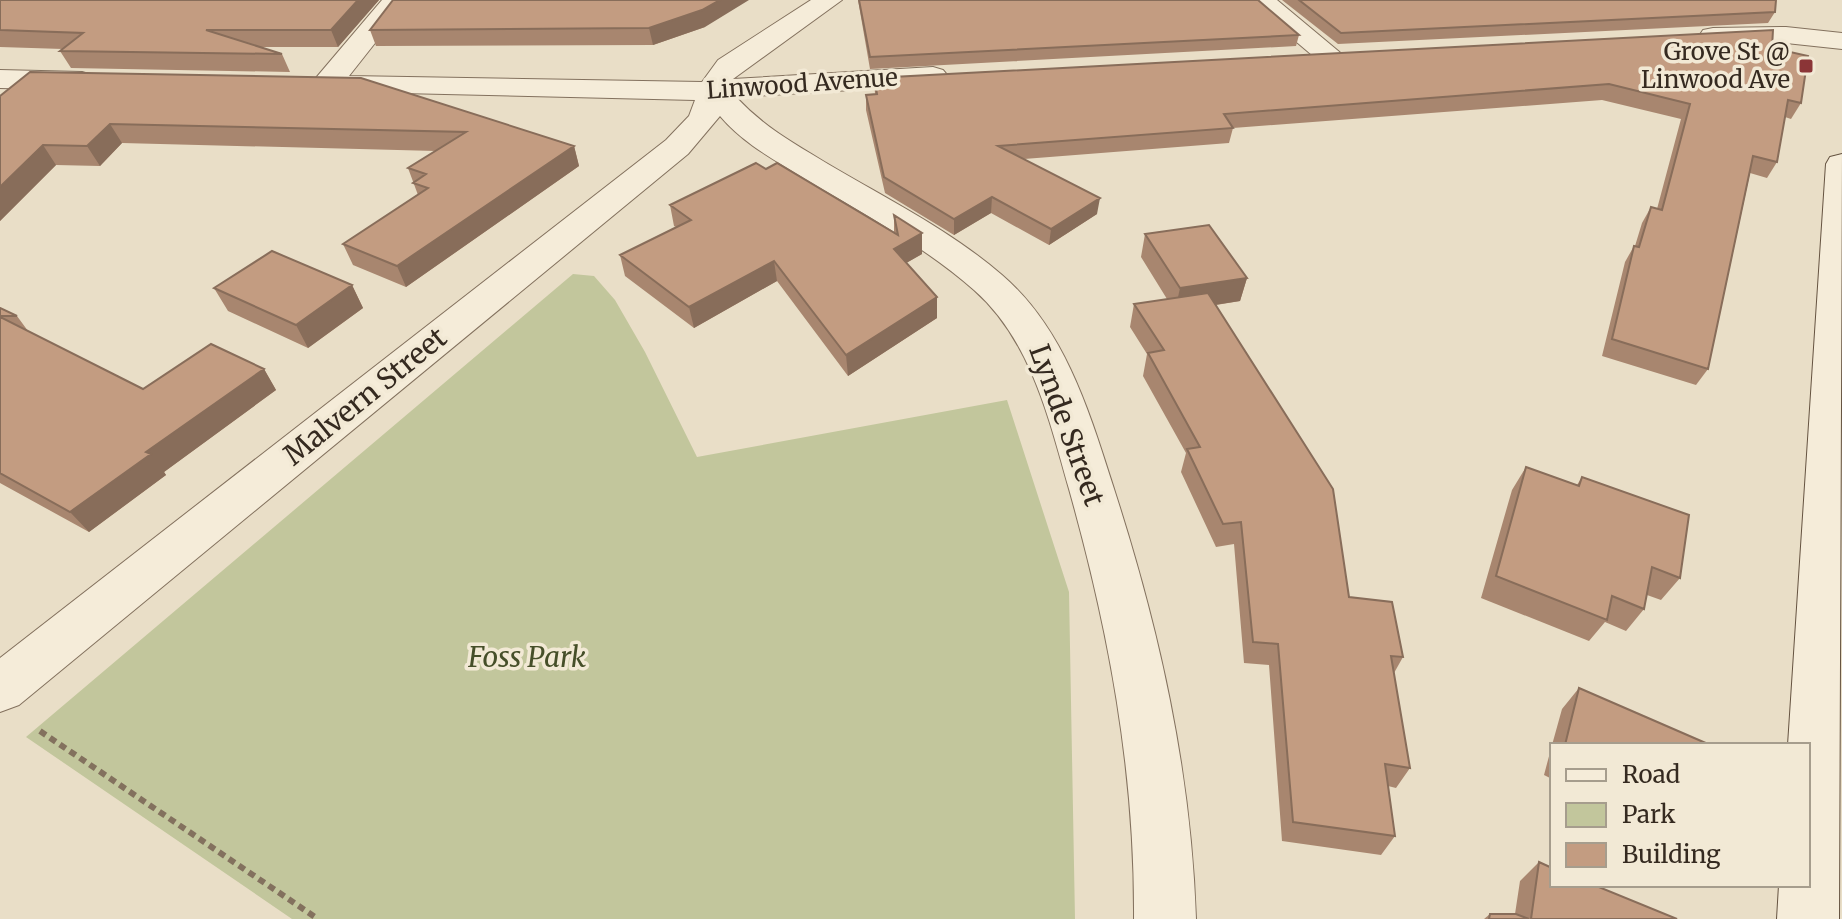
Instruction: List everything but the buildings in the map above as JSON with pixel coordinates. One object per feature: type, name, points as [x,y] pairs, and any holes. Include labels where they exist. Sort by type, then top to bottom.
[{"type":"street","points":[[326,85],[396,0]]},
{"type":"street","points":[[714,91],[719,76],[728,66],[829,0]]},
{"type":"street","points":[[1260,0],[1329,55]]},
{"type":"street","points":[[1686,38],[1764,34],[1842,41]]},
{"type":"street","points":[[1283,58],[1360,54]]},
{"type":"street","name":"Linwood Avenue","points":[[294,85],[714,91],[754,85],[958,74]]},
{"type":"street","points":[[0,98],[12,79],[107,82]]},
{"type":"street","name":"Malvern Street","points":[[11,664],[677,147],[703,119],[714,91]]},
{"type":"street","name":"Lynde Street","points":[[714,91],[753,133],[869,203],[987,282],[1016,311],[1043,350],[1066,405],[1100,515],[1140,671],[1161,805],[1165,919]]},
{"type":"street","points":[[1810,884],[1836,430],[1842,164]]},
{"type":"street","points":[[1808,919],[1810,887]]},
{"type":"path","points":[[37,729],[318,919]]},
{"type":"green space","name":"Foss Park","points":[[573,274],[594,276],[615,300],[645,352],[697,457],[1007,400],[1069,592],[1075,919],[292,919],[26,737]]},
{"type":"place","name":"Grove St @ Linwood Ave","points":[[1806,66]]}]
